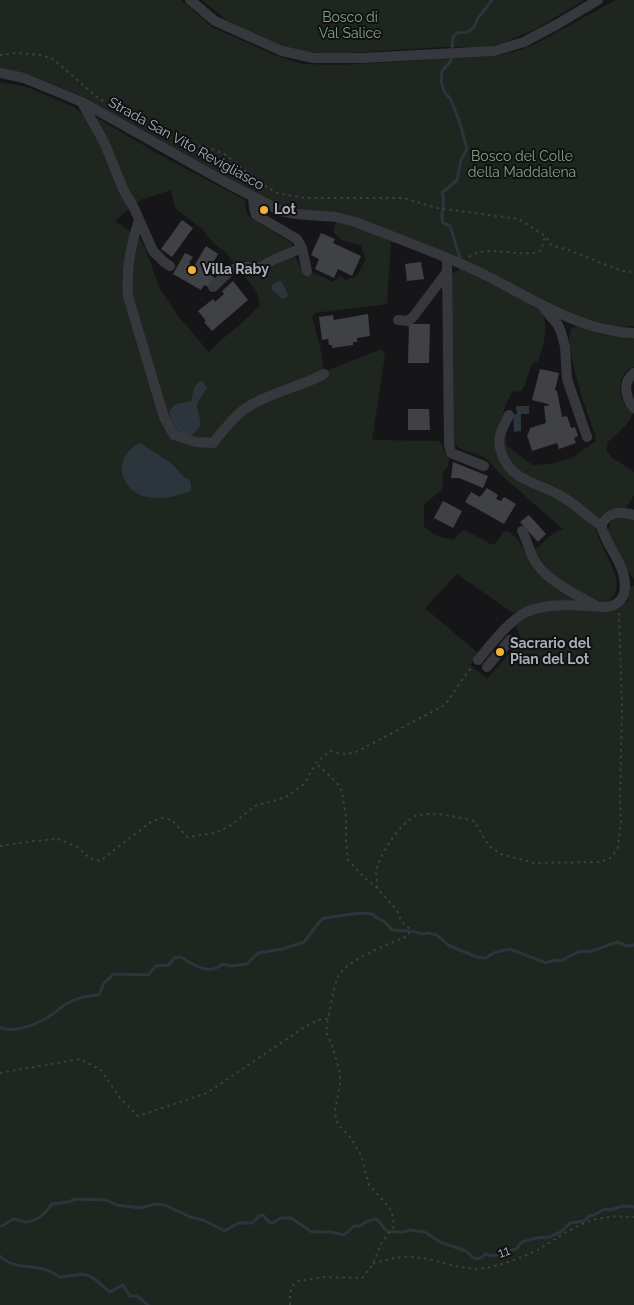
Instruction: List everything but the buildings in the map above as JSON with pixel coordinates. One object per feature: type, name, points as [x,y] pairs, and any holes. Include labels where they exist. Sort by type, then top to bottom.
[{"type":"street","points":[[190,0],[215,21],[225,26],[282,51],[314,58],[362,58],[494,51],[510,47],[556,25],[598,0]]},
{"type":"street","name":"Strada San Vito Revigliasco","points":[[0,74],[24,78],[82,102],[253,198],[281,211],[296,214],[336,216],[461,264],[502,283],[542,305],[608,330],[634,333]]},
{"type":"street","points":[[82,102],[104,142],[124,191],[153,251],[170,266]]},
{"type":"street","points":[[253,198],[256,215],[297,240],[302,248],[307,271]]},
{"type":"street","points":[[139,220],[134,233],[127,282],[128,296],[164,417],[174,434],[196,442],[213,443],[242,411],[255,403],[310,382],[324,374]]},
{"type":"street","points":[[213,287],[231,270],[238,267],[261,267],[302,248]]},
{"type":"street","points":[[447,259],[449,444],[452,453],[484,466]]},
{"type":"street","points":[[398,320],[408,321],[413,317],[447,272]]},
{"type":"street","points":[[542,305],[558,325],[561,332],[565,346],[567,379],[587,437]]},
{"type":"street","points":[[634,373],[626,386],[628,399],[634,408]]},
{"type":"street","points":[[509,415],[502,428],[498,448],[510,470],[518,476],[563,497],[602,525]]},
{"type":"street","points":[[478,660],[515,619],[530,610],[550,606],[612,606],[618,603],[630,580],[603,534],[602,525],[605,519],[616,512],[634,515]]},
{"type":"street","points":[[522,531],[530,553],[543,572],[557,583],[597,606]]},
{"type":"street","points":[[487,667],[510,640]]},
{"type":"path","points":[[0,55],[40,55],[53,59],[98,98],[126,114]]},
{"type":"path","points":[[144,124],[178,141],[210,148],[226,154],[260,183],[277,193],[305,198],[366,200],[404,198],[437,208],[519,219],[545,236],[552,246],[566,249],[622,271],[634,272]]},
{"type":"path","points":[[192,144],[196,158]]},
{"type":"path","points":[[461,264],[474,253],[506,252],[534,254],[541,251],[545,236]]},
{"type":"path","points":[[377,888],[376,871],[383,852],[397,832],[416,816],[450,815],[474,821],[489,846],[500,854],[534,863],[601,862],[612,857],[618,847],[621,822],[622,707],[618,603]]},
{"type":"path","points":[[0,846],[58,839],[78,847],[89,858],[100,861],[152,821],[163,818],[172,820],[188,837],[216,833],[231,825],[255,806],[286,797],[304,784],[316,763],[330,751],[341,754],[354,753],[445,705],[478,660]]},
{"type":"path","points":[[290,1305],[291,1289],[294,1283],[298,1281],[324,1278],[362,1278],[373,1264],[380,1244],[394,1226],[392,1213],[369,1185],[363,1158],[348,1134],[339,1126],[336,1119],[335,1111],[340,1073],[326,1032],[338,977],[354,962],[409,934],[410,929],[402,922],[396,909],[348,860],[346,817],[342,792],[337,783],[316,763]]},
{"type":"path","points":[[0,1073],[80,1059],[101,1070],[120,1098],[138,1116],[207,1093],[303,1028],[318,1020],[328,1019]]},
{"type":"path","name":"11","points":[[373,1264],[388,1259],[408,1257],[427,1259],[465,1269],[487,1268],[536,1251],[592,1220],[609,1216],[634,1217]]},
{"type":"green space","name":"Bosco del Colle della Maddalena","points":[[0,0],[181,0],[212,27],[277,56],[303,64],[338,65],[494,56],[514,52],[535,44],[616,0],[634,0],[634,326],[617,327],[584,318],[484,270],[383,229],[272,203],[234,184],[77,94],[25,73],[0,70]]},
{"type":"green space","name":"Bosco di Val Salice","points":[[202,0],[584,0],[536,29],[505,42],[487,47],[445,47],[329,54],[295,50],[278,44],[229,22]]},
{"type":"green space","points":[[0,82],[27,87],[74,107],[82,114],[96,117],[158,154],[245,200],[246,212],[251,218],[292,243],[295,257],[300,266],[333,282],[340,276],[346,280],[357,276],[366,259],[361,246],[342,240],[334,233],[337,221],[391,241],[387,304],[315,313],[312,317],[320,346],[324,372],[381,349],[385,355],[372,440],[439,441],[442,445],[449,458],[448,466],[443,473],[442,490],[424,504],[424,526],[438,536],[454,539],[465,530],[492,545],[496,543],[502,533],[507,531],[516,537],[526,553],[536,549],[553,534],[563,529],[499,473],[486,459],[461,449],[452,441],[452,274],[460,269],[469,272],[540,308],[543,314],[545,334],[538,361],[532,364],[521,391],[512,392],[503,413],[506,445],[532,465],[550,464],[572,458],[596,441],[573,365],[571,329],[577,326],[602,335],[634,338],[634,367],[625,373],[620,383],[620,388],[622,399],[634,413],[626,425],[607,443],[607,451],[611,457],[634,472],[634,495],[626,508],[611,509],[598,518],[596,525],[615,576],[617,586],[614,595],[607,602],[554,601],[538,603],[513,613],[457,574],[425,608],[478,653],[470,665],[487,679],[522,639],[516,624],[523,618],[552,610],[612,611],[628,601],[630,586],[634,586],[634,1305],[0,1305]],"holes":[[[171,190],[175,208],[202,229],[214,244],[226,253],[257,292],[260,305],[209,352],[178,316],[160,289],[144,245],[139,238],[115,221],[140,200]]]},
{"type":"green space","points":[[617,517],[634,519],[634,579],[628,572],[607,532],[611,521]]},
{"type":"shaded area","points":[[281,281],[288,294],[283,299],[271,289],[272,285]]},
{"type":"shaded area","points":[[202,381],[207,387],[197,404],[200,421],[199,428],[191,435],[182,433],[176,428],[169,411],[176,404],[191,401],[196,384]]},
{"type":"shaded area","points":[[516,406],[529,406],[529,414],[521,414],[521,431],[514,432],[513,415],[517,414]]},
{"type":"shaded area","points":[[140,443],[171,463],[185,478],[189,479],[191,490],[179,495],[163,498],[147,497],[135,492],[124,480],[122,466],[128,452]]},
{"type":"waterway","points":[[460,258],[450,226],[443,223],[444,200],[442,193],[457,180],[461,160],[467,149],[451,100],[444,91],[441,81],[442,71],[451,61],[453,37],[457,33],[468,32],[474,27],[478,18],[492,0]]},
{"type":"waterway","points":[[0,1027],[11,1030],[35,1024],[72,1001],[83,997],[99,995],[104,983],[114,974],[148,975],[156,966],[169,965],[174,958],[181,957],[196,966],[207,969],[212,969],[222,964],[231,966],[247,964],[258,953],[282,949],[304,942],[321,920],[325,918],[359,913],[372,914],[385,922],[392,930],[408,931]]},
{"type":"waterway","points":[[411,931],[437,935],[448,945],[477,957],[485,958],[496,952],[510,949],[546,963],[554,960],[560,961],[578,952],[592,951],[617,942],[628,946],[634,945]]},
{"type":"waterway","points":[[0,1226],[14,1219],[26,1222],[35,1220],[45,1213],[52,1204],[76,1199],[106,1200],[117,1205],[140,1208],[155,1204],[165,1205],[225,1231],[238,1223],[252,1223],[259,1216],[263,1215],[269,1222],[273,1223],[281,1218],[291,1218],[312,1232],[331,1232],[344,1235],[354,1226],[360,1226],[376,1219],[388,1232],[405,1232],[409,1230],[425,1232],[440,1242],[466,1251],[475,1259],[481,1258],[485,1254],[493,1256],[516,1249],[522,1242],[550,1237],[562,1231],[570,1223],[584,1221],[589,1216],[605,1209],[610,1210],[623,1206],[634,1207]]},
{"type":"waterway","points":[[0,1256],[11,1263],[43,1269],[60,1277],[89,1276],[110,1292],[123,1285],[130,1296],[137,1296],[148,1305]]},
{"type":"place","name":"Lot","points":[[264,210]]},
{"type":"place","name":"Villa Raby","points":[[192,270]]},
{"type":"place","name":"Sacrario del Pian del Lot","points":[[500,652]]}]
